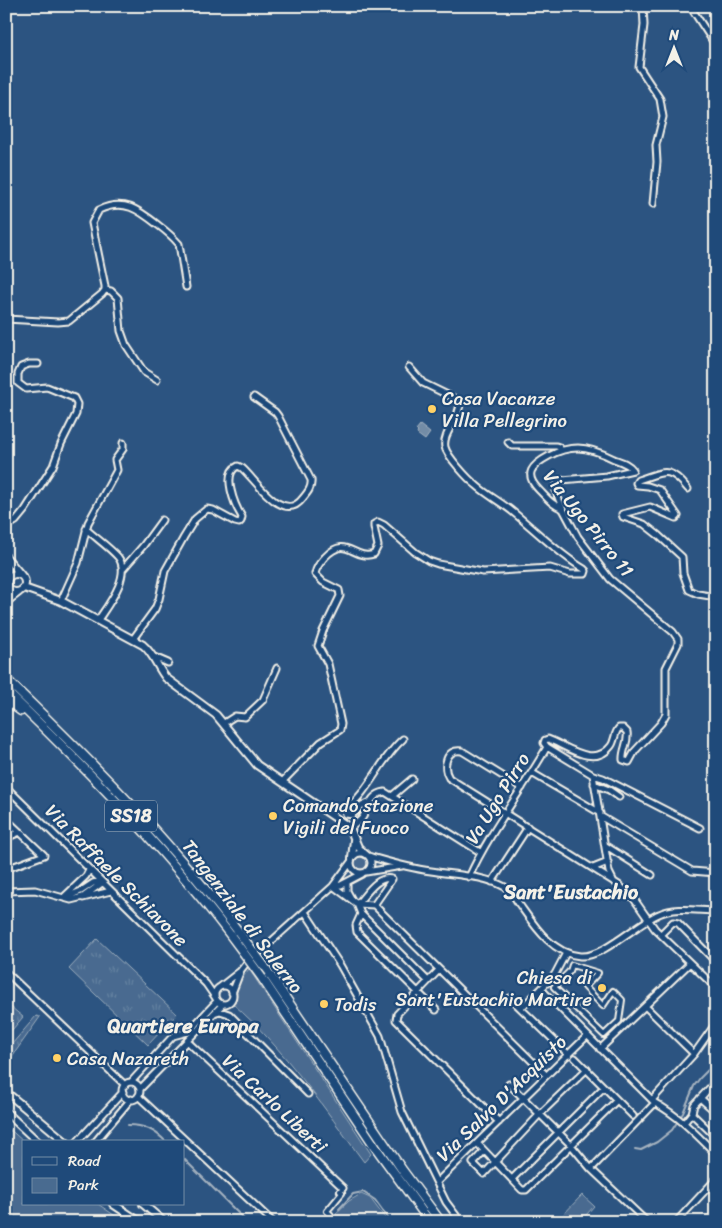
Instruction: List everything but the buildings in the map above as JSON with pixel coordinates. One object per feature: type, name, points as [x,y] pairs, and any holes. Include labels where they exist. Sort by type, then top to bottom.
[{"type":"highway","name":"Tangenziale di Salerno","points":[[6,679],[140,813],[208,892],[246,949],[262,978],[376,1148],[430,1222]]},
{"type":"highway","name":"Tangenziale di Salerno","points":[[6,691],[147,833],[246,949],[264,966],[392,1156],[441,1222]]},
{"type":"highway","points":[[6,700],[49,733]]},
{"type":"street","points":[[643,6],[644,25],[639,67],[660,99],[663,108],[663,117],[656,145],[657,162],[653,204]]},
{"type":"street","points":[[690,6],[716,46]]},
{"type":"street","points":[[105,290],[103,269],[92,223],[99,210],[114,204],[123,205],[143,213],[179,244],[186,288]]},
{"type":"street","points":[[6,319],[68,321],[105,290],[111,291],[118,298],[120,331],[126,345],[144,372],[157,380]]},
{"type":"street","points":[[6,527],[16,521],[33,499],[53,466],[60,444],[76,414],[77,404],[74,398],[47,387],[26,389],[18,383],[18,374],[21,367],[28,364],[38,364]]},
{"type":"street","points":[[282,782],[321,742],[340,730],[341,724],[328,664],[318,646],[322,631],[340,596],[339,590],[323,582],[314,574],[319,564],[334,549],[340,547],[368,556],[374,554],[378,546],[374,524],[378,522],[429,562],[483,572],[550,568],[570,574],[585,574],[586,571],[500,501],[476,485],[455,463],[445,449],[444,440],[457,416],[460,401],[423,383],[409,368]]},
{"type":"street","points":[[133,639],[155,609],[165,571],[195,519],[207,509],[213,510],[235,522],[241,521],[242,517],[230,487],[230,473],[233,468],[238,466],[242,468],[270,498],[281,505],[288,506],[300,502],[310,488],[311,480],[285,426],[275,412],[254,397]]},
{"type":"street","points":[[508,442],[512,446],[556,446],[561,450]]},
{"type":"street","points":[[60,601],[78,564],[88,523],[117,470],[116,460],[123,449],[123,443]]},
{"type":"street","name":"Via Ugo Pirro 11","points":[[547,747],[544,743],[548,739],[573,752],[602,754],[612,746],[616,731],[619,728],[623,728],[627,732],[628,738],[622,754],[623,760],[629,762],[635,751],[661,723],[666,714],[666,668],[678,644],[676,635],[610,579],[578,537],[563,509],[556,490],[555,486],[562,480],[607,476],[633,470],[630,466],[604,454],[580,448],[561,450],[538,462],[531,470],[531,476],[536,487],[554,506],[563,509]]},
{"type":"street","points":[[688,489],[679,477],[666,472],[638,480],[637,485],[660,490],[678,516],[676,518],[650,507],[622,514],[623,517],[644,524],[682,557],[683,573],[689,590],[698,594],[716,597]]},
{"type":"street","points":[[98,620],[115,594],[123,569],[144,546],[162,520]]},
{"type":"street","points":[[86,529],[119,559],[123,569]]},
{"type":"street","points":[[6,557],[22,577],[40,592]]},
{"type":"street","points":[[22,577],[16,574],[11,575],[7,581],[9,589],[14,592],[23,589],[40,592],[98,620],[146,647],[166,678],[209,709],[224,723],[254,762],[350,828],[358,847],[367,855],[370,866],[365,872],[347,882],[333,886]]},
{"type":"street","points":[[22,577],[23,589]]},
{"type":"street","points":[[6,602],[23,589]]},
{"type":"street","points":[[154,658],[168,663]]},
{"type":"street","points":[[224,723],[235,716],[245,717],[260,704],[277,668]]},
{"type":"street","points":[[369,803],[362,805],[352,814],[346,814],[345,810],[357,801],[392,751],[403,739]]},
{"type":"street","name":"Va Ugo Pirro","points":[[469,876],[480,852],[547,747],[592,775],[603,778],[700,828]]},
{"type":"street","points":[[522,788],[462,751],[457,750],[449,755],[444,768],[449,778],[613,881],[634,899],[660,934],[716,988]]},
{"type":"street","points":[[532,773],[692,871],[716,873]]},
{"type":"street","points":[[592,775],[606,846],[609,872],[613,881]]},
{"type":"street","points":[[392,796],[412,779]]},
{"type":"street","points":[[594,784],[609,790],[618,797]]},
{"type":"street","name":"Via Raffaele Schiavone","points":[[6,787],[206,984],[216,999]]},
{"type":"street","points":[[350,828],[360,820],[366,812],[369,803],[380,792],[385,792],[480,852]]},
{"type":"street","points":[[6,819],[44,855],[6,869]]},
{"type":"street","points":[[492,882],[528,827]]},
{"type":"street","points":[[6,838],[20,832]]},
{"type":"street","points":[[354,838],[351,860],[354,871],[365,872],[405,866]]},
{"type":"street","points":[[606,846],[652,875]]},
{"type":"street","points":[[124,1085],[131,1082],[173,1036],[188,1032],[216,999],[217,990],[333,886],[357,854],[405,866],[469,876],[506,887],[534,924],[557,949],[582,957],[594,954],[658,914],[675,910],[716,911]]},
{"type":"street","points":[[593,868],[608,862]]},
{"type":"street","points":[[63,898],[86,876],[89,870]]},
{"type":"street","points":[[354,902],[378,881],[387,878],[392,879],[374,906]]},
{"type":"street","points":[[63,898],[81,891],[93,883],[101,882]]},
{"type":"street","points":[[76,900],[83,897],[101,882]]},
{"type":"street","points":[[347,882],[347,891],[362,914],[428,981]]},
{"type":"street","points":[[333,886],[354,902],[374,906],[546,1075]]},
{"type":"street","points":[[6,891],[35,890],[76,900],[111,891]]},
{"type":"street","points":[[305,912],[340,965],[376,1028],[402,1112],[446,1202],[461,1222]]},
{"type":"street","points":[[362,914],[356,926],[357,932],[436,1010]]},
{"type":"street","points":[[660,934],[673,922],[678,923],[716,962]]},
{"type":"street","points":[[521,1008],[555,974],[566,953]]},
{"type":"street","points":[[600,1049],[690,963]]},
{"type":"street","points":[[572,965],[598,973],[585,988],[603,1006],[613,991],[622,1000],[619,1021],[604,1035],[554,987],[570,971],[572,965]]},
{"type":"street","points":[[97,1140],[131,1099],[138,1096],[140,1090],[187,1041],[214,1013],[232,998],[232,993],[241,970]]},
{"type":"street","points":[[438,970],[397,1014],[396,1020],[498,1122]]},
{"type":"street","points":[[6,972],[124,1085]]},
{"type":"street","name":"Via Raffaele Schiavone","points":[[206,984],[220,987]]},
{"type":"street","points":[[220,987],[228,988],[232,993]]},
{"type":"street","points":[[541,988],[654,1102],[671,1112],[716,1154]]},
{"type":"street","points":[[510,998],[569,1055]]},
{"type":"street","points":[[216,999],[225,1004],[229,1014],[308,1094]]},
{"type":"street","points":[[646,1007],[694,1054]]},
{"type":"street","points":[[214,1013],[229,1014]]},
{"type":"street","points":[[590,1169],[654,1102],[694,1054],[716,1023]]},
{"type":"street","name":"Via Salvo D'Acquisto","points":[[437,1182],[587,1036]]},
{"type":"street","name":"Via Carlo Liberti","points":[[187,1041],[343,1188]]},
{"type":"street","points":[[575,1058],[633,1116]]},
{"type":"street","points":[[484,1151],[473,1163],[484,1174],[540,1114],[587,1069]]},
{"type":"street","points":[[684,1123],[692,1114],[694,1105],[716,1081]]},
{"type":"street","points":[[131,1082],[138,1084],[140,1090]]},
{"type":"street","points":[[509,1084],[571,1145],[590,1169],[647,1222]]},
{"type":"street","points":[[79,1140],[123,1092],[124,1085]]},
{"type":"street","points":[[512,1179],[604,1087]]},
{"type":"street","points":[[6,1092],[64,1140]]},
{"type":"street","points":[[123,1092],[126,1098],[131,1099]]},
{"type":"street","points":[[138,1096],[185,1140]]},
{"type":"street","points":[[700,1098],[716,1112]]},
{"type":"street","points":[[477,1143],[522,1190],[526,1190],[617,1100]]},
{"type":"street","points":[[6,1112],[36,1140]]},
{"type":"street","points":[[692,1114],[716,1137]]},
{"type":"street","points":[[185,1140],[272,1222]]},
{"type":"street","points":[[676,1222],[716,1179]]},
{"type":"street","points":[[325,1222],[331,1215],[327,1211],[342,1193],[340,1191],[343,1188]]},
{"type":"street","points":[[117,1206],[139,1222]]},
{"type":"street","points":[[145,1206],[158,1219],[164,1222]]},
{"type":"green space","points":[[359,857],[363,857],[367,863],[363,869],[359,869],[355,865],[355,861]]},
{"type":"green space","points":[[97,939],[177,1014],[148,1045],[69,969]]},
{"type":"green space","points":[[249,969],[371,1154],[364,1162],[286,1059],[252,1021],[233,1004],[237,995],[237,985]]},
{"type":"green space","points":[[6,1003],[23,1017],[12,1030],[6,1025]]},
{"type":"green space","points":[[36,1016],[40,1017],[6,1065],[6,1051]]},
{"type":"green space","points":[[6,1126],[22,1140],[22,1206],[101,1206],[124,1222],[6,1222]]},
{"type":"green space","points":[[361,1194],[370,1198],[388,1222],[341,1222],[334,1215],[349,1201]]},
{"type":"green space","points":[[582,1195],[594,1206],[580,1222],[560,1222],[558,1220]]},
{"type":"water","points":[[420,425],[430,433],[425,440],[417,434],[416,430]]},
{"type":"waterway","points":[[635,1149],[641,1150],[657,1142],[672,1130],[683,1113],[694,1086],[716,1062]]},
{"type":"waterway","points":[[128,1125],[149,1129],[164,1140]]},
{"type":"waterway","points":[[6,1130],[10,1131]]},
{"type":"waterway","points":[[185,1160],[247,1222]]},
{"type":"waterway","points":[[339,1209],[353,1194],[363,1192],[375,1200],[391,1222]]},
{"type":"place","name":"Casa Vacanze Villa Pellegrino","points":[[432,409]]},
{"type":"place","name":"Comando stazione Vigili del Fuoco","points":[[273,816]]},
{"type":"place","name":"Chiesa di Sant'Eustachio Martire","points":[[602,988]]},
{"type":"place","name":"Todis","points":[[324,1004]]},
{"type":"place","name":"Casa Nazareth","points":[[57,1058]]},
{"type":"district","name":"Sant'Eustachio","points":[[571,892]]},
{"type":"district","name":"Quartiere Europa","points":[[183,1026]]}]
